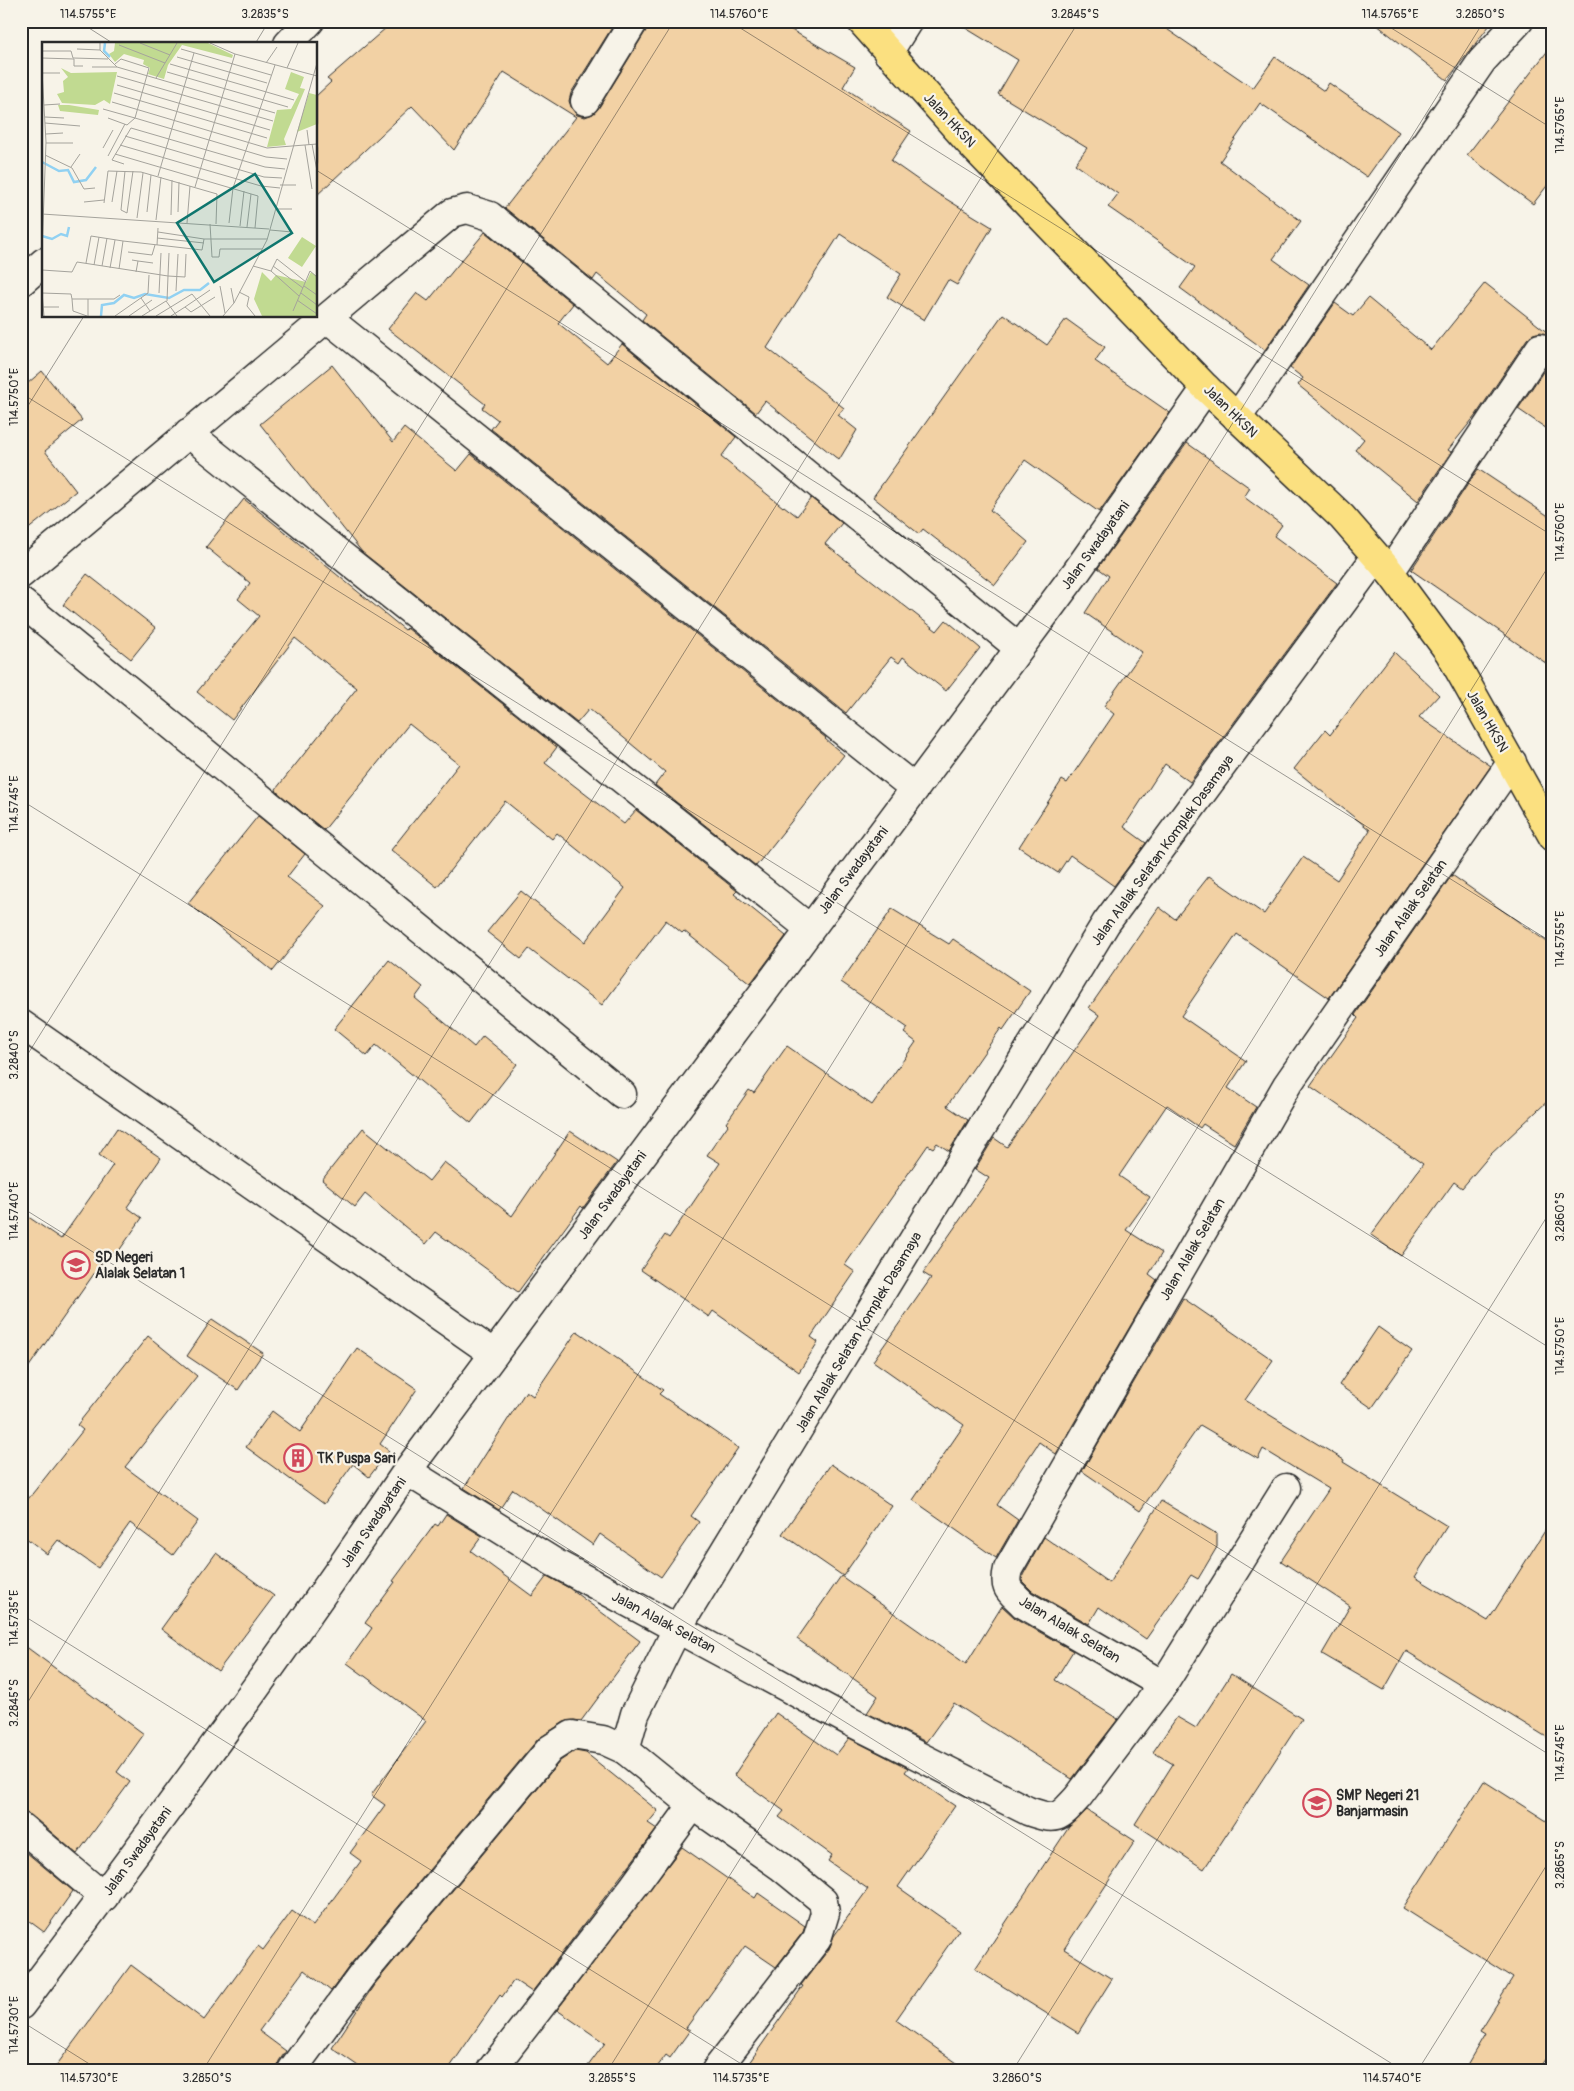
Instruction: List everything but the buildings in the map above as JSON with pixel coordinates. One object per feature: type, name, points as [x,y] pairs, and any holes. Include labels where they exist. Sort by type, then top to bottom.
[{"type":"main road","name":"Jalan HKSN","points":[[861,21],[967,140],[1206,388],[1342,517],[1383,564],[1449,652],[1553,837]]},
{"type":"street","points":[[290,42],[310,21]]},
{"type":"street","points":[[585,101],[634,21]]},
{"type":"street","points":[[888,53],[908,21]]},
{"type":"street","points":[[1237,418],[1482,61],[1519,21]]},
{"type":"street","points":[[21,574],[452,213],[467,209],[490,216],[1019,648]]},
{"type":"street","points":[[21,282],[42,264]]},
{"type":"street","points":[[326,318],[914,788]]},
{"type":"street","name":"Jalan Alalak Selatan Komplek Dasamaya","points":[[625,1750],[635,1714],[677,1629],[1106,923],[1383,564],[1540,348]]},
{"type":"street","name":"Jalan Swadayatani","points":[[21,2005],[104,1897],[326,1591],[407,1471],[809,928],[1077,571],[1206,388]]},
{"type":"street","points":[[188,434],[809,928]]},
{"type":"street","points":[[21,602],[622,1094]]},
{"type":"street","name":"Jalan Alalak Selatan","points":[[407,1471],[555,1563],[851,1722],[1028,1811],[1048,1818],[1063,1815],[1078,1798],[1163,1685],[1023,1604],[1006,1587],[1005,1581],[1008,1569],[1287,1085],[1512,762]]},
{"type":"street","points":[[21,1024],[494,1354]]},
{"type":"street","points":[[1163,1685],[1286,1488]]},
{"type":"street","points":[[292,2070],[362,1975],[550,1749],[572,1735],[603,1740],[625,1750],[693,1805],[780,1866],[823,1901],[826,1913],[817,1939],[716,2070]]},
{"type":"street","points":[[491,2070],[634,1886],[693,1805]]},
{"type":"street","points":[[21,1827],[104,1897]]},
{"type":"place","name":"SD Negeri Alalak Selatan 1","points":[[76,1265]]},
{"type":"place","name":"TK Puspa Sari","points":[[298,1458]]},
{"type":"place","name":"SMP Negeri 21 Banjarmasin","points":[[1317,1803]]}]
